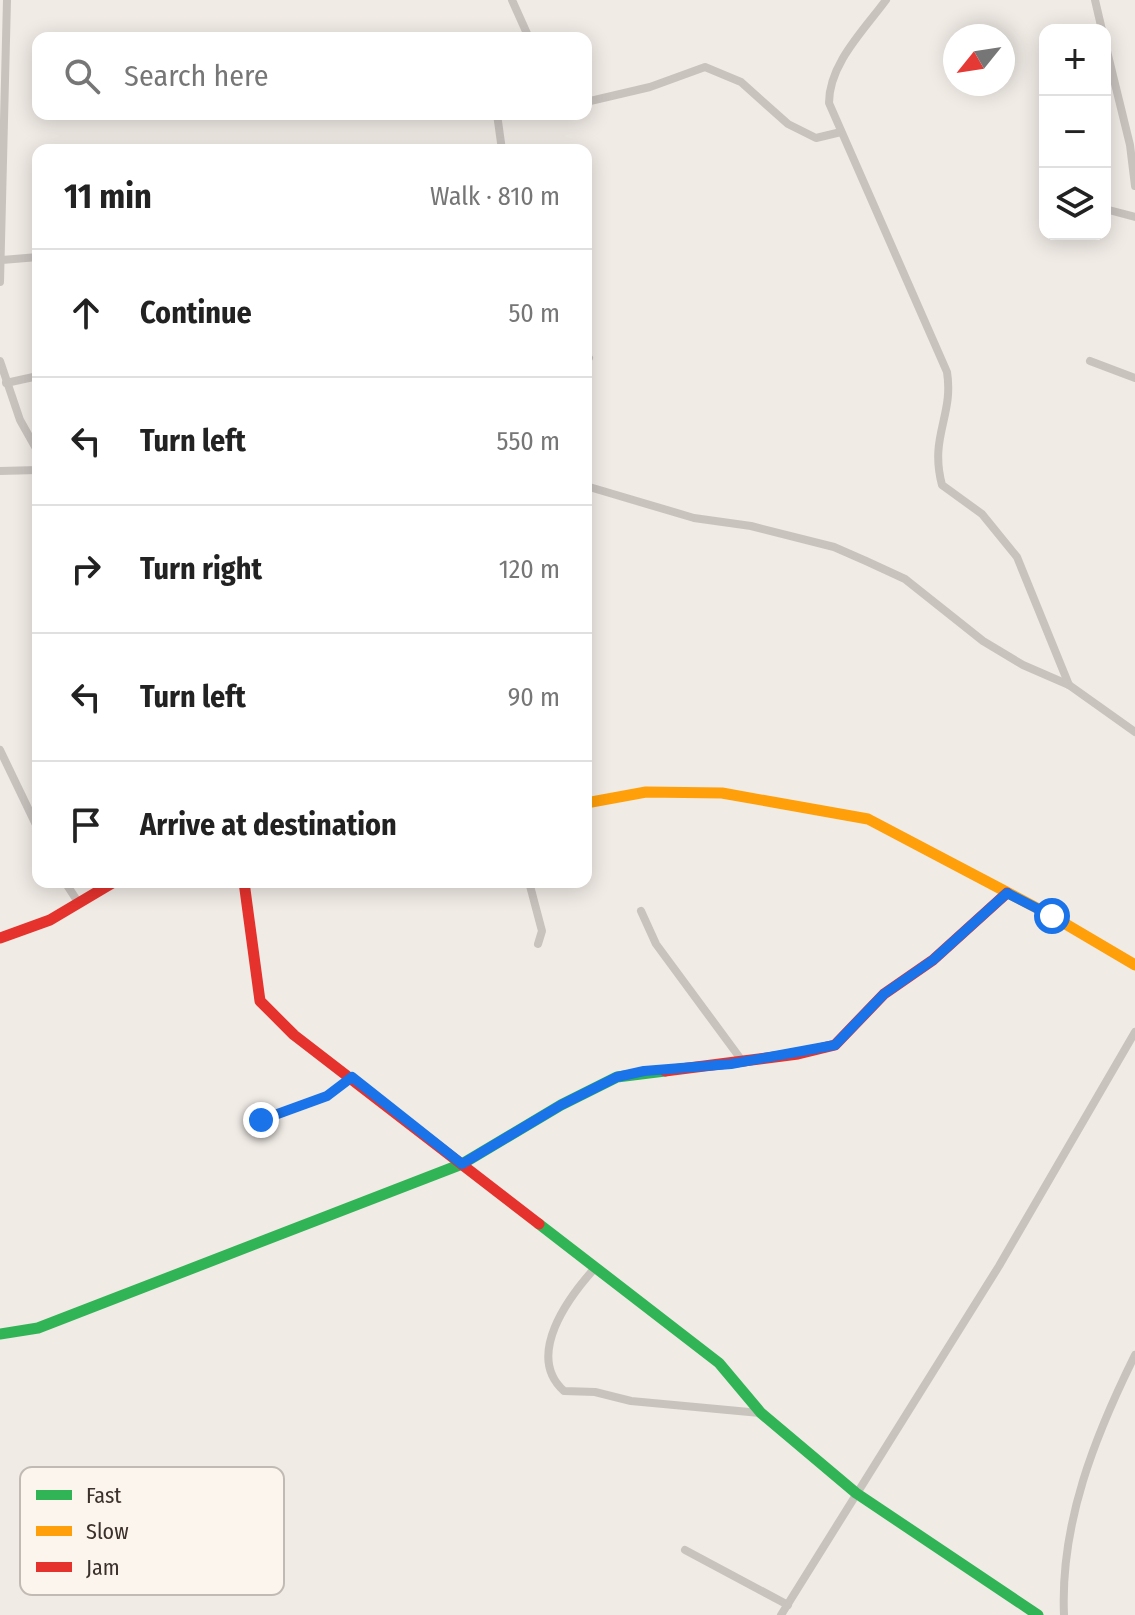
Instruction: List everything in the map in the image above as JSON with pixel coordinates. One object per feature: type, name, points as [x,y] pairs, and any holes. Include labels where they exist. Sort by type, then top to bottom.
[{"type":"street","points":[[0,282],[7,0]]},
{"type":"street","points":[[512,0],[526,32]]},
{"type":"street","points":[[886,0],[847,52],[832,84],[829,103],[947,372],[950,396],[935,450],[942,485],[982,514],[1017,557],[1069,685]]},
{"type":"street","points":[[1095,0],[1101,24]]},
{"type":"street","points":[[592,101],[650,87],[705,67],[741,82],[788,124],[816,138],[841,132]]},
{"type":"street","points":[[1111,67],[1130,145],[1135,186]]},
{"type":"street","points":[[498,120],[501,144]]},
{"type":"street","points":[[1111,211],[1135,217]]},
{"type":"street","points":[[2,260],[32,258]]},
{"type":"street","points":[[0,361],[20,420],[32,441]]},
{"type":"street","points":[[1090,361],[1135,378]]},
{"type":"street","points":[[6,383],[32,377]]},
{"type":"street","points":[[0,471],[32,470]]},
{"type":"street","points":[[592,488],[694,518],[751,526],[834,547],[905,579],[983,641],[1023,665],[1069,685],[1135,732]]},
{"type":"street","points":[[0,750],[32,817]]},
{"type":"street","points":[[592,802],[646,792],[707,793],[824,809],[868,819],[1135,965]]},
{"type":"street","points":[[69,888],[78,902]]},
{"type":"street","points":[[0,938],[50,920],[103,888]]},
{"type":"street","points":[[245,888],[260,1001],[294,1035],[719,1363],[761,1413],[856,1493],[1038,1615]]},
{"type":"street","points":[[531,888],[542,931],[538,944]]},
{"type":"street","points":[[0,1334],[38,1328],[462,1164],[550,1110],[617,1077],[743,1062],[835,1045],[884,994],[933,960],[1007,893]]},
{"type":"street","points":[[641,911],[656,944],[743,1062]]},
{"type":"street","points":[[781,1615],[999,1266],[1135,1032]]},
{"type":"street","points":[[261,1120],[327,1096],[352,1077]]},
{"type":"street","points":[[594,1269],[557,1318],[549,1357],[551,1374],[564,1391],[595,1392],[631,1401],[761,1413]]},
{"type":"street","points":[[1064,1615],[1064,1574],[1081,1481],[1135,1355]]},
{"type":"street","points":[[685,1550],[788,1605]]},
{"type":"traffic: fast","points":[[0,1334],[38,1328],[462,1164],[561,1105],[617,1077],[665,1071]]},
{"type":"traffic: fast","points":[[539,1224],[719,1363],[761,1413],[856,1493],[1038,1615]]},
{"type":"traffic: slow","points":[[592,802],[646,792],[722,793],[868,819],[1052,916],[1135,965]]},
{"type":"traffic: jam","points":[[0,938],[50,920],[104,888]]},
{"type":"traffic: jam","points":[[245,888],[260,1001],[294,1035],[539,1224]]},
{"type":"traffic: jam","points":[[665,1071],[798,1054],[835,1045],[884,994],[933,960],[1007,893]]},
{"type":"route","points":[[261,1120],[327,1096],[339,1090],[352,1077],[462,1164],[530,1122],[617,1077],[644,1071],[731,1064],[835,1045],[884,994],[933,960],[1007,893],[1052,916]]}]
